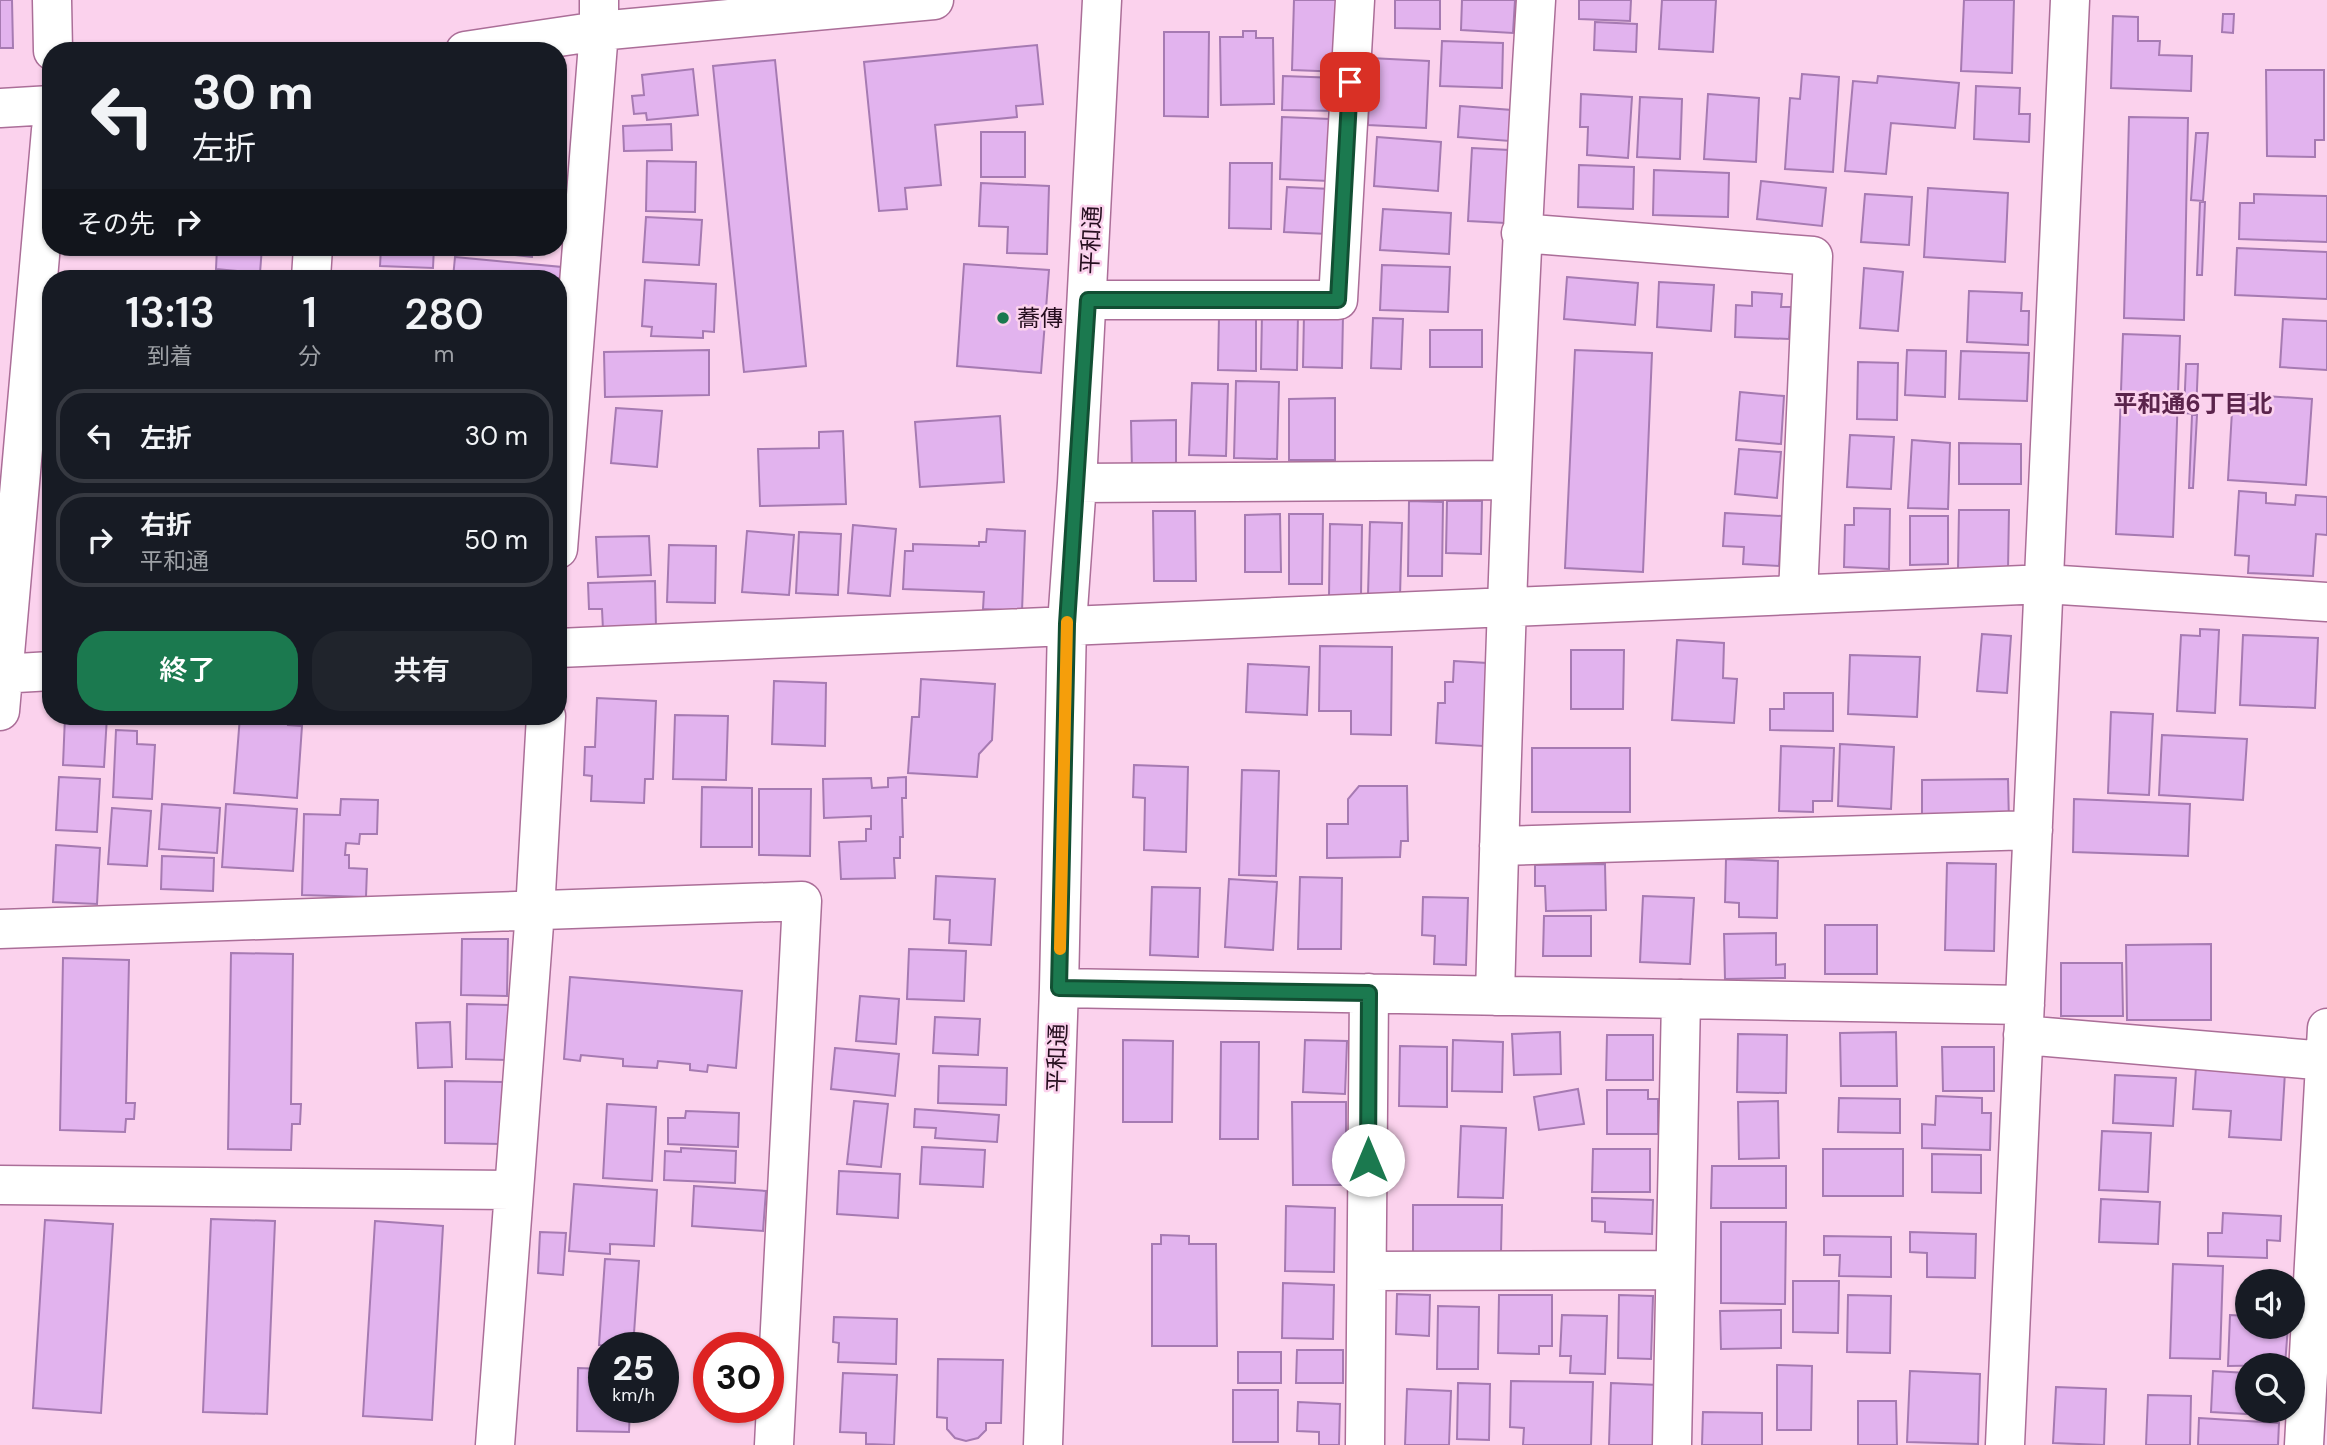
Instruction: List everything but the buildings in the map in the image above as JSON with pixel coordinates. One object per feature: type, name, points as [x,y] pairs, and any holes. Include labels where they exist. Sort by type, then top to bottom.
[{"type":"street","points":[[52,0],[53,42]]},
{"type":"street","points":[[499,42],[599,16],[934,0]]},
{"type":"street","name":"平和通","points":[[1044,1445],[1059,988],[1067,624],[1088,300],[1102,0]]},
{"type":"street","points":[[1088,300],[1338,300],[1354,0]]},
{"type":"street","points":[[1495,996],[1506,606],[1521,233],[1536,0]]},
{"type":"street","points":[[2005,1445],[2070,0]]},
{"type":"street","points":[[567,360],[599,16]]},
{"type":"street","points":[[0,107],[42,105]]},
{"type":"street","points":[[0,711],[15,352],[42,186]]},
{"type":"street","points":[[1521,233],[1813,256],[1798,594]]},
{"type":"street","points":[[1077,483],[1511,480]]},
{"type":"street","points":[[567,648],[2045,584],[2327,602]]},
{"type":"street","points":[[2,673],[42,671]]},
{"type":"street","points":[[495,1445],[535,911],[545,725]]},
{"type":"street","points":[[1499,846],[2033,830]]},
{"type":"street","points":[[0,929],[802,901],[774,1445]]},
{"type":"street","points":[[1059,988],[1681,999],[2024,1020],[2326,1050],[2304,1445]]},
{"type":"street","points":[[1365,1445],[1369,993]]},
{"type":"street","points":[[1672,1445],[1681,999]]},
{"type":"street","points":[[0,1185],[513,1190]]},
{"type":"street","points":[[1367,1271],[1674,1270]]},
{"type":"slow traffic","points":[[1060,949],[1067,622]]},
{"type":"place","name":"蕎傳","points":[[1003,318]]},
{"type":"district","name":"平和通6丁目北","points":[[2193,403]]},
{"type":"route","points":[[1350,82],[1338,300],[1088,300],[1067,624],[1059,988],[1369,993],[1368,1160]]}]
